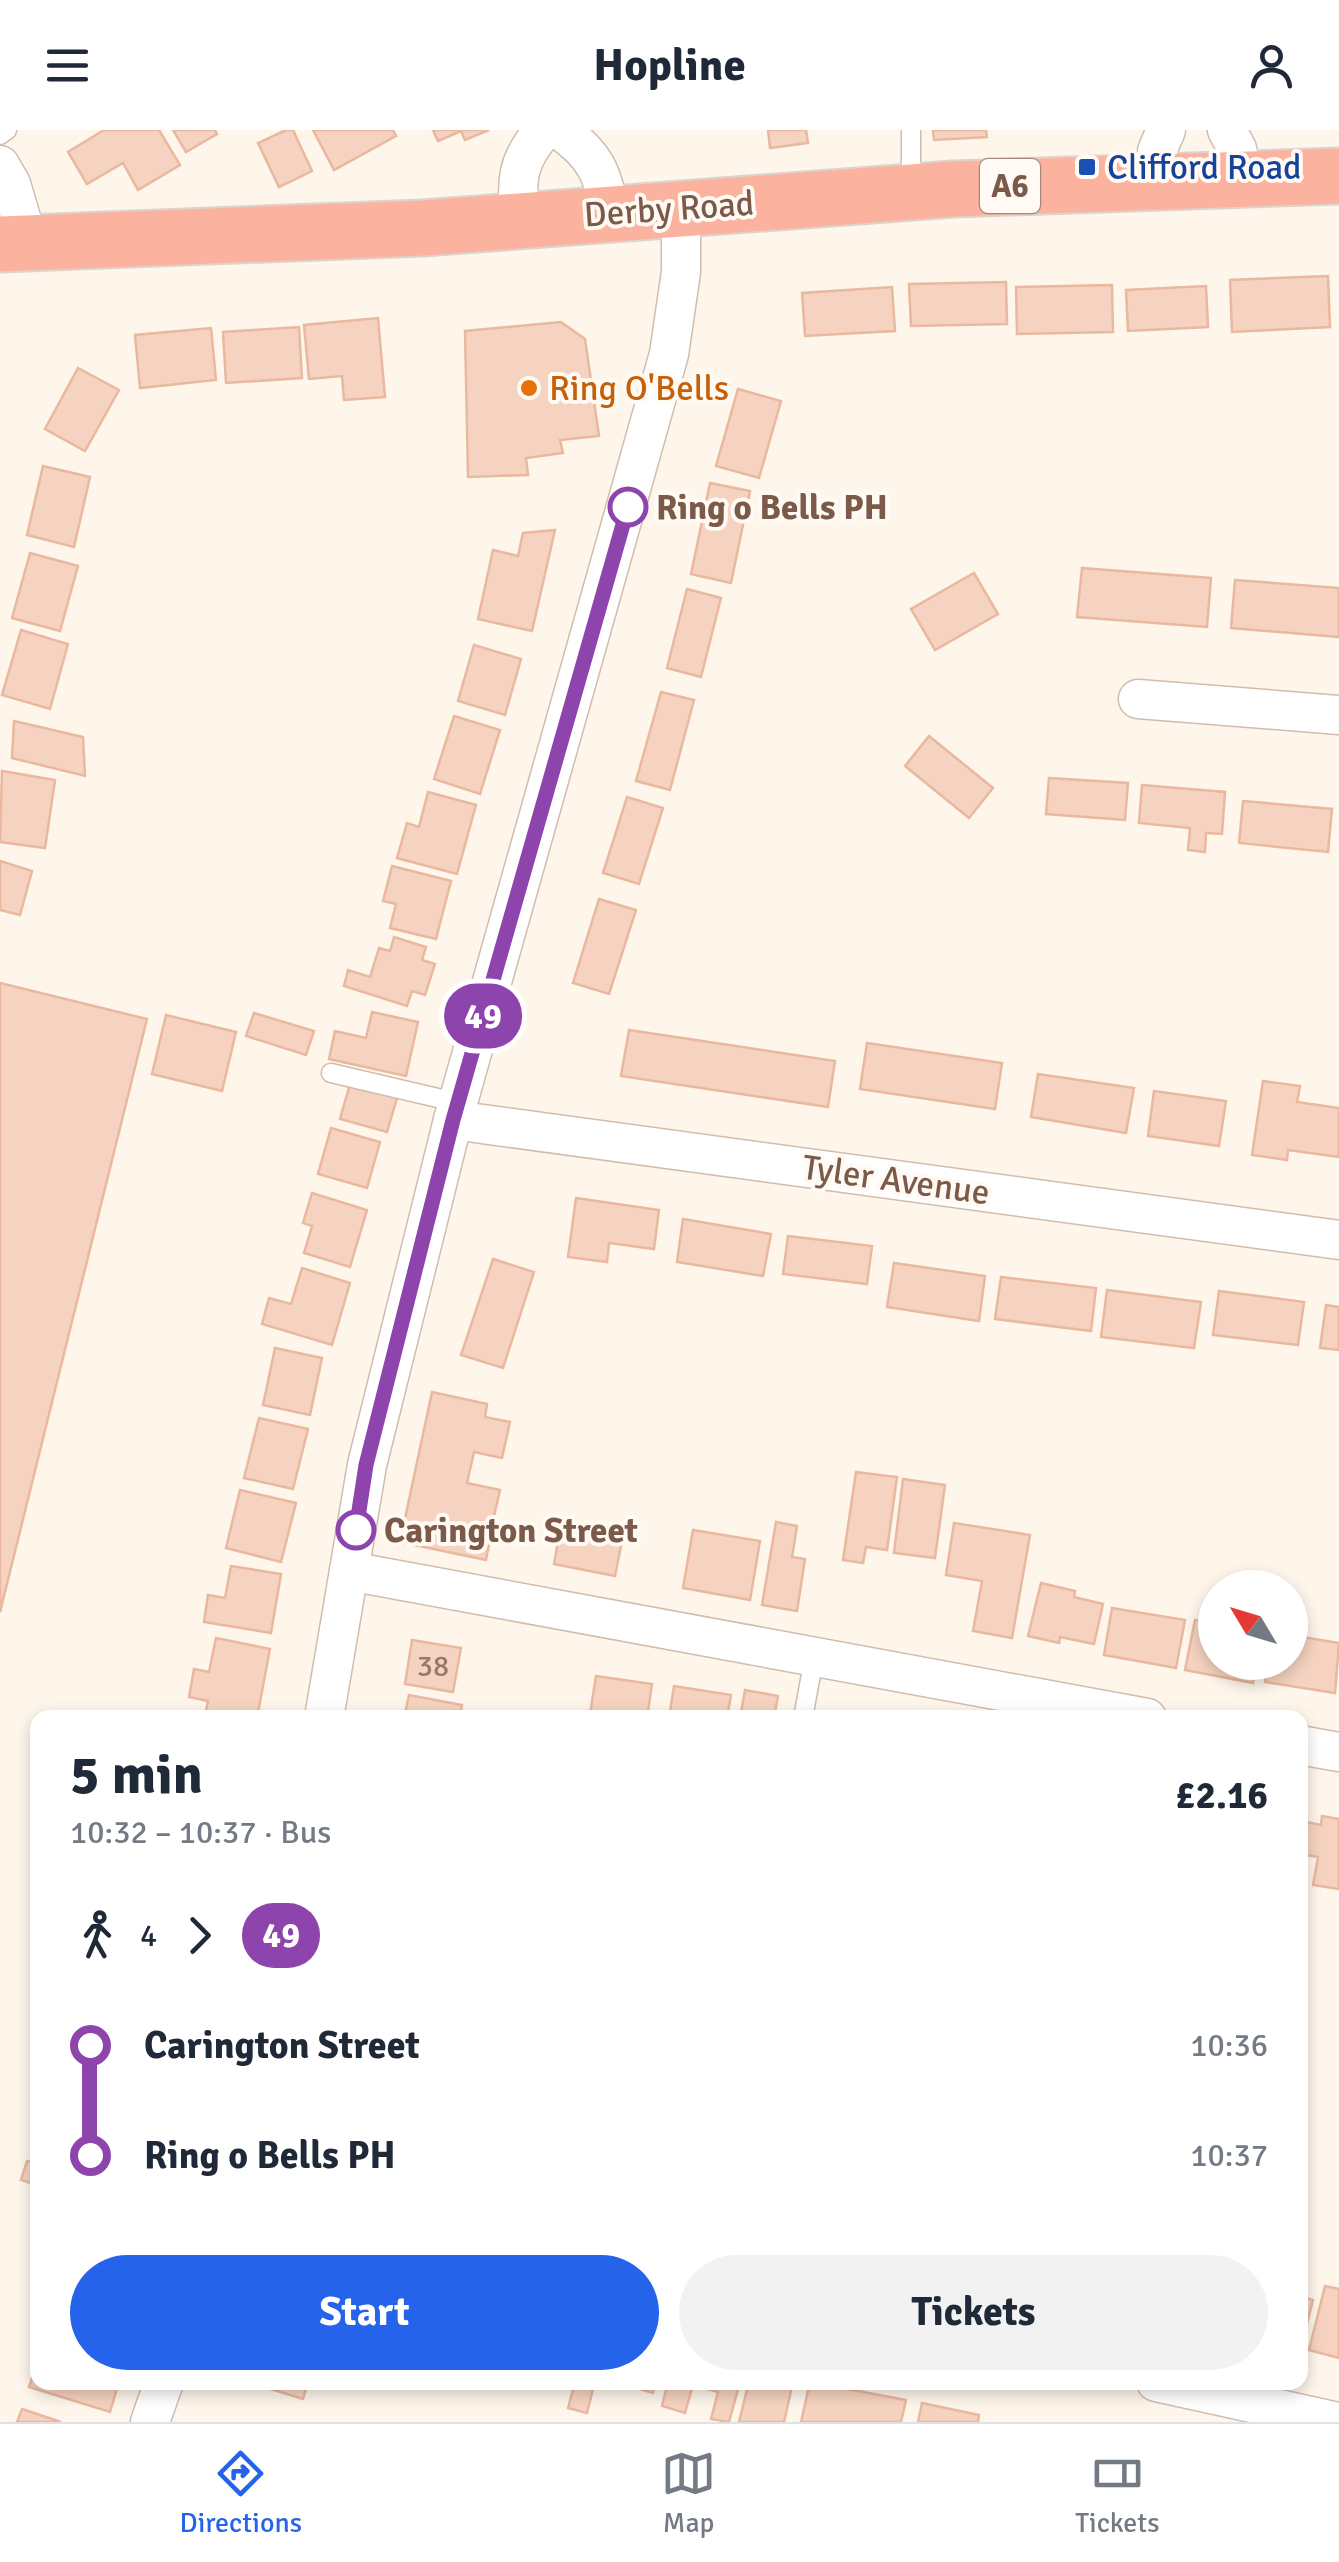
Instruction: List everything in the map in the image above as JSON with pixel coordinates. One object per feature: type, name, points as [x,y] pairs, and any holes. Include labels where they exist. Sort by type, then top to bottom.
[{"type":"highway","name":"Derby Road","points":[[14,242],[423,228],[681,209],[910,191],[1162,155],[1235,154],[1339,176]]},
{"type":"street","points":[[520,221],[516,185],[526,150],[544,130]]},
{"type":"street","points":[[560,130],[579,144],[604,178],[610,214]]},
{"type":"street","points":[[0,165],[11,184],[14,242]]},
{"type":"street","points":[[325,1710],[366,1465],[456,1111],[668,354],[681,272],[681,209]]},
{"type":"street","points":[[1138,699],[1339,715]]},
{"type":"street","name":"Tyler Avenue","points":[[456,1111],[1339,1240]]},
{"type":"street","points":[[348,1571],[1103,1710]]},
{"type":"street","points":[[1308,1746],[1339,1752]]},
{"type":"street","points":[[150,2422],[161,2390]]},
{"type":"street","points":[[1192,2390],[1338,2422]]},
{"type":"lane","points":[[0,135],[7,130]]},
{"type":"lane","points":[[910,191],[911,130]]},
{"type":"lane","points":[[331,1073],[456,1111]]},
{"type":"lane","points":[[804,1710],[814,1658]]},
{"type":"building","points":[[104,130],[159,130],[180,165],[138,190],[123,163],[87,184],[68,152]]},
{"type":"building","points":[[173,130],[215,130],[217,134],[186,152]]},
{"type":"building","points":[[293,130],[312,171],[279,187],[258,143]]},
{"type":"building","points":[[313,130],[393,130],[396,136],[334,170]]},
{"type":"building","points":[[433,130],[489,130],[465,140],[461,131],[438,141]]},
{"type":"building","points":[[768,130],[806,130],[808,143],[770,148]]},
{"type":"building","points":[[933,130],[986,130],[987,137],[934,140]]},
{"type":"building","points":[[1328,276],[1330,327],[1232,332],[1230,280]]},
{"type":"building","points":[[1006,282],[1007,324],[911,326],[909,284]]},
{"type":"building","points":[[1112,285],[1113,332],[1017,334],[1016,287]]},
{"type":"building","points":[[1206,286],[1208,327],[1128,331],[1126,290]]},
{"type":"building","points":[[892,287],[895,331],[805,336],[802,293]]},
{"type":"building","points":[[378,318],[385,397],[344,400],[342,376],[309,379],[304,325]]},
{"type":"building","name":"Ring O'Bells","points":[[561,322],[585,339],[599,436],[560,440],[563,453],[526,458],[528,475],[468,477],[465,331]]},
{"type":"building","points":[[299,327],[302,378],[226,383],[223,332]]},
{"type":"building","points":[[211,328],[216,380],[140,388],[135,335]]},
{"type":"building","points":[[78,368],[119,390],[85,451],[45,429]]},
{"type":"building","points":[[738,389],[781,401],[759,478],[716,466]]},
{"type":"building","points":[[43,466],[90,477],[74,547],[27,535]]},
{"type":"building","points":[[710,483],[750,491],[731,583],[691,574]]},
{"type":"building","points":[[555,530],[532,631],[478,619],[493,550],[518,556],[523,533]]},
{"type":"building","points":[[30,553],[78,566],[60,631],[12,618]]},
{"type":"building","points":[[1082,568],[1211,578],[1207,627],[1077,617]]},
{"type":"building","points":[[974,573],[998,614],[935,650],[911,609]]},
{"type":"building","points":[[1235,580],[1339,588],[1339,637],[1231,628]]},
{"type":"building","points":[[687,589],[721,598],[701,677],[667,668]]},
{"type":"building","points":[[21,630],[68,644],[50,709],[2,695]]},
{"type":"building","points":[[474,645],[521,659],[505,715],[458,701]]},
{"type":"building","points":[[661,692],[694,700],[670,790],[636,781]]},
{"type":"building","points":[[454,716],[500,730],[480,794],[434,779]]},
{"type":"building","points":[[14,721],[83,737],[85,776],[12,758]]},
{"type":"building","points":[[929,736],[993,788],[969,818],[905,766]]},
{"type":"building","points":[[2,771],[55,780],[45,848],[0,842]]},
{"type":"building","points":[[1049,778],[1128,783],[1125,820],[1046,814]]},
{"type":"building","points":[[1142,785],[1225,792],[1222,834],[1206,833],[1205,852],[1188,850],[1190,828],[1139,823]]},
{"type":"building","points":[[428,792],[476,805],[457,874],[397,858],[407,823],[419,827]]},
{"type":"building","points":[[627,797],[663,808],[639,884],[603,873]]},
{"type":"building","points":[[1243,801],[1332,809],[1328,852],[1239,843]]},
{"type":"building","points":[[0,861],[32,871],[20,915],[0,910]]},
{"type":"building","points":[[392,866],[451,881],[436,939],[390,928],[396,904],[383,901]]},
{"type":"building","points":[[599,899],[636,910],[609,994],[573,983]]},
{"type":"building","points":[[394,937],[426,947],[422,960],[435,964],[425,995],[412,991],[407,1006],[344,986],[348,970],[370,977],[379,948],[390,951]]},
{"type":"building","points":[[0,983],[147,1019],[0,1612]]},
{"type":"building","points":[[372,1012],[418,1022],[406,1076],[329,1059],[335,1031],[366,1038]]},
{"type":"building","points":[[254,1013],[314,1031],[306,1055],[246,1036]]},
{"type":"building","points":[[166,1015],[236,1032],[222,1091],[152,1074]]},
{"type":"building","points":[[629,1030],[835,1061],[828,1107],[621,1076]]},
{"type":"building","points":[[867,1043],[1002,1063],[995,1109],[860,1089]]},
{"type":"building","points":[[1038,1074],[1134,1088],[1126,1133],[1031,1117]]},
{"type":"building","points":[[1263,1081],[1300,1086],[1297,1102],[1339,1108],[1339,1157],[1288,1150],[1287,1160],[1252,1155]]},
{"type":"building","points":[[350,1084],[397,1098],[387,1132],[340,1119]]},
{"type":"building","points":[[1154,1091],[1226,1101],[1219,1146],[1148,1136]]},
{"type":"building","points":[[331,1128],[380,1142],[367,1188],[318,1174]]},
{"type":"building","points":[[312,1193],[367,1210],[350,1267],[304,1253],[312,1226],[303,1223]]},
{"type":"building","points":[[576,1198],[659,1210],[654,1249],[609,1243],[607,1262],[568,1257]]},
{"type":"building","points":[[683,1219],[771,1234],[763,1276],[677,1262]]},
{"type":"building","points":[[788,1236],[872,1246],[867,1284],[783,1274]]},
{"type":"building","points":[[493,1259],[534,1272],[503,1368],[461,1355]]},
{"type":"building","points":[[894,1263],[985,1276],[979,1321],[887,1307]]},
{"type":"building","points":[[302,1268],[350,1283],[332,1345],[262,1324],[269,1298],[291,1304]]},
{"type":"building","points":[[1001,1277],[1096,1288],[1091,1331],[995,1319]]},
{"type":"building","points":[[1107,1290],[1201,1302],[1194,1348],[1101,1337]]},
{"type":"building","points":[[1219,1291],[1304,1302],[1298,1345],[1213,1335]]},
{"type":"building","points":[[1326,1305],[1339,1307],[1339,1350],[1320,1348]]},
{"type":"building","points":[[275,1348],[322,1358],[310,1415],[263,1405]]},
{"type":"building","points":[[432,1392],[487,1404],[485,1417],[510,1422],[502,1458],[474,1452],[467,1483],[500,1490],[491,1529],[471,1525],[470,1529],[491,1534],[486,1560],[400,1542]]},
{"type":"building","points":[[259,1418],[308,1429],[293,1489],[244,1478]]},
{"type":"building","points":[[856,1472],[897,1477],[887,1550],[866,1547],[863,1563],[843,1560]]},
{"type":"building","points":[[903,1479],[945,1485],[935,1558],[894,1553]]},
{"type":"building","points":[[240,1490],[296,1503],[281,1562],[226,1548]]},
{"type":"building","points":[[776,1522],[797,1526],[792,1557],[805,1559],[797,1611],[762,1605]]},
{"type":"building","points":[[954,1523],[1030,1535],[1012,1638],[973,1631],[982,1581],[946,1575]]},
{"type":"building","points":[[561,1524],[623,1536],[615,1576],[554,1564]]},
{"type":"building","points":[[693,1530],[760,1541],[750,1600],[683,1588]]},
{"type":"building","points":[[231,1566],[281,1574],[271,1633],[204,1622],[208,1595],[225,1598]]},
{"type":"building","points":[[1041,1583],[1075,1591],[1074,1597],[1103,1604],[1094,1644],[1060,1637],[1059,1643],[1028,1636]]},
{"type":"building","points":[[1112,1608],[1185,1620],[1176,1668],[1104,1655]]},
{"type":"building","points":[[1195,1620],[1198,1621],[1198,1672],[1185,1670]]},
{"type":"building","points":[[216,1638],[270,1649],[259,1710],[206,1710],[208,1701],[189,1697],[194,1669],[209,1672]]},
{"type":"building","points":[[1308,1638],[1339,1643],[1335,1693],[1265,1682],[1308,1680]]},
{"type":"building","points":[[412,1640],[461,1648],[453,1692],[405,1684]]},
{"type":"building","points":[[596,1676],[652,1684],[648,1710],[591,1710]]},
{"type":"building","points":[[674,1686],[731,1695],[728,1710],[670,1710]]},
{"type":"building","points":[[745,1690],[778,1696],[775,1710],[741,1710]]},
{"type":"building","points":[[409,1695],[462,1705],[461,1710],[406,1710]]},
{"type":"building","points":[[1322,1816],[1339,1819],[1339,1889],[1313,1885],[1318,1857],[1308,1855],[1308,1822],[1321,1825]]},
{"type":"building","points":[[27,2161],[30,2162],[30,2183],[21,2180]]},
{"type":"building","points":[[1325,2286],[1339,2289],[1339,2358],[1309,2350]]},
{"type":"building","points":[[39,2390],[117,2390],[110,2412]]},
{"type":"building","points":[[274,2390],[306,2390],[303,2399]]},
{"type":"building","points":[[573,2390],[593,2390],[587,2413],[568,2408]]},
{"type":"building","points":[[666,2390],[692,2390],[685,2413],[662,2406]]},
{"type":"building","points":[[711,2390],[738,2390],[729,2422],[711,2419],[718,2392]]},
{"type":"building","points":[[747,2390],[791,2390],[784,2422],[739,2422]]},
{"type":"building","points":[[808,2390],[853,2390],[906,2400],[901,2422],[801,2422]]},
{"type":"building","points":[[922,2403],[979,2415],[978,2422],[918,2422]]},
{"type":"building","points":[[22,2409],[61,2422],[17,2422]]},
{"type":"bus line","name":"49","points":[[356,1530],[366,1465],[453,1120],[628,507]]},
{"type":"place","name":"Clifford Road","points":[[1087,167]]},
{"type":"place","name":"Ring O'Bells","points":[[529,388]]},
{"type":"place","name":"Ring o Bells PH","points":[[628,507]]},
{"type":"place","name":"Carington Street","points":[[356,1530]]}]
